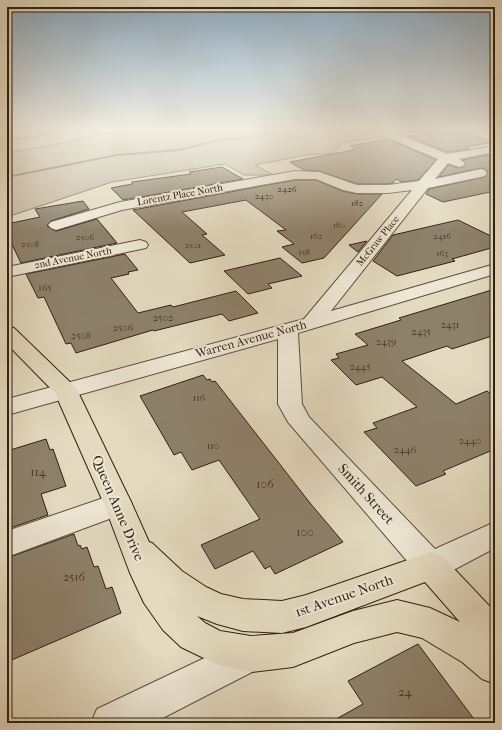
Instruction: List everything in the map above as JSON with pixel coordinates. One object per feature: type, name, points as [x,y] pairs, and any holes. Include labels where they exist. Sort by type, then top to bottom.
[{"type":"main road","name":"Queen Anne Drive","points":[[7,332],[65,390],[118,504],[156,594],[176,619],[193,635],[216,647],[251,654]]},
{"type":"main road","name":"1st Avenue North","points":[[135,545],[170,581],[194,598],[217,609],[243,615],[282,617],[306,611],[431,566]]},
{"type":"main road","name":"Smith Street","points":[[431,566],[495,637]]},
{"type":"main road","points":[[251,654],[293,650],[353,627],[397,616],[430,624],[475,650],[495,666]]},
{"type":"street","name":"McGraw Place","points":[[299,326],[441,163]]},
{"type":"street","points":[[457,163],[495,178]]},
{"type":"street","points":[[424,184],[481,173]]},
{"type":"street","name":"Lorentz Place North","points":[[56,225],[120,206],[295,175],[318,176],[354,188],[381,189],[424,184]]},
{"type":"street","name":"2nd Avenue North","points":[[7,272],[140,245]]},
{"type":"street","name":"Warren Avenue North","points":[[7,407],[299,326],[495,269]]},
{"type":"street","name":"Smith Street","points":[[299,326],[290,404],[300,422],[431,566]]},
{"type":"street","points":[[7,544],[118,504]]},
{"type":"street","name":"1st Avenue North","points":[[431,566],[495,534]]},
{"type":"street","points":[[111,723],[251,654]]},
{"type":"shaded area","points":[[7,163],[265,163],[255,165],[273,175],[244,175],[225,164],[112,182],[7,217]]},
{"type":"building","points":[[292,163],[433,163],[418,180],[402,182],[396,179],[393,183],[388,184],[357,184],[319,171],[304,170]]},
{"type":"building","points":[[466,163],[495,163],[495,191],[443,202],[426,194],[429,189],[485,177],[488,172],[481,168],[439,177],[448,165],[458,168],[463,167]]},
{"type":"building","points":[[222,167],[243,179],[123,200],[111,188],[132,184],[132,182],[191,174],[189,172]]},
{"type":"building","points":[[295,180],[316,180],[342,191],[357,194],[382,194],[324,258],[302,263],[282,247],[294,244],[277,231],[286,230],[246,200],[182,212],[207,234],[202,235],[225,255],[190,263],[133,210]]},
{"type":"building","points":[[83,201],[89,209],[51,221],[47,226],[56,231],[97,219],[117,243],[21,263],[7,234],[7,224],[40,217],[35,209]]},
{"type":"building","points":[[458,220],[495,238],[495,247],[452,259],[455,261],[397,276],[373,261],[393,235]]},
{"type":"building","points":[[367,241],[358,252],[349,245]]},
{"type":"building","points":[[125,254],[138,270],[128,272],[129,274],[111,278],[138,313],[171,305],[173,307],[236,291],[258,313],[229,321],[222,314],[154,331],[153,330],[76,353],[71,343],[66,344],[44,297],[38,298],[26,274]]},
{"type":"building","points":[[280,258],[302,276],[268,284],[272,288],[248,294],[224,271]]},
{"type":"building","points":[[495,289],[495,335],[452,349],[447,346],[402,361],[456,404],[487,391],[495,397],[495,449],[443,471],[446,474],[416,486],[364,432],[377,428],[373,423],[417,407],[382,377],[356,385],[331,360],[339,358],[336,354],[368,345],[355,334],[401,320],[399,318]]},
{"type":"building","points":[[203,375],[207,380],[210,379],[212,382],[215,381],[310,503],[343,542],[275,574],[270,566],[265,569],[253,551],[215,569],[201,545],[260,519],[219,460],[192,470],[181,452],[174,455],[140,396]]},
{"type":"building","points":[[46,439],[50,450],[53,449],[66,486],[41,494],[48,515],[7,529],[7,451]]},
{"type":"building","points":[[74,534],[78,546],[80,545],[82,549],[87,547],[94,567],[98,566],[106,589],[112,587],[121,613],[7,662],[7,558]]},
{"type":"building","points":[[418,644],[477,723],[329,723],[363,704],[348,681]]},
{"type":"waterway","points":[[7,177],[77,163]]}]
